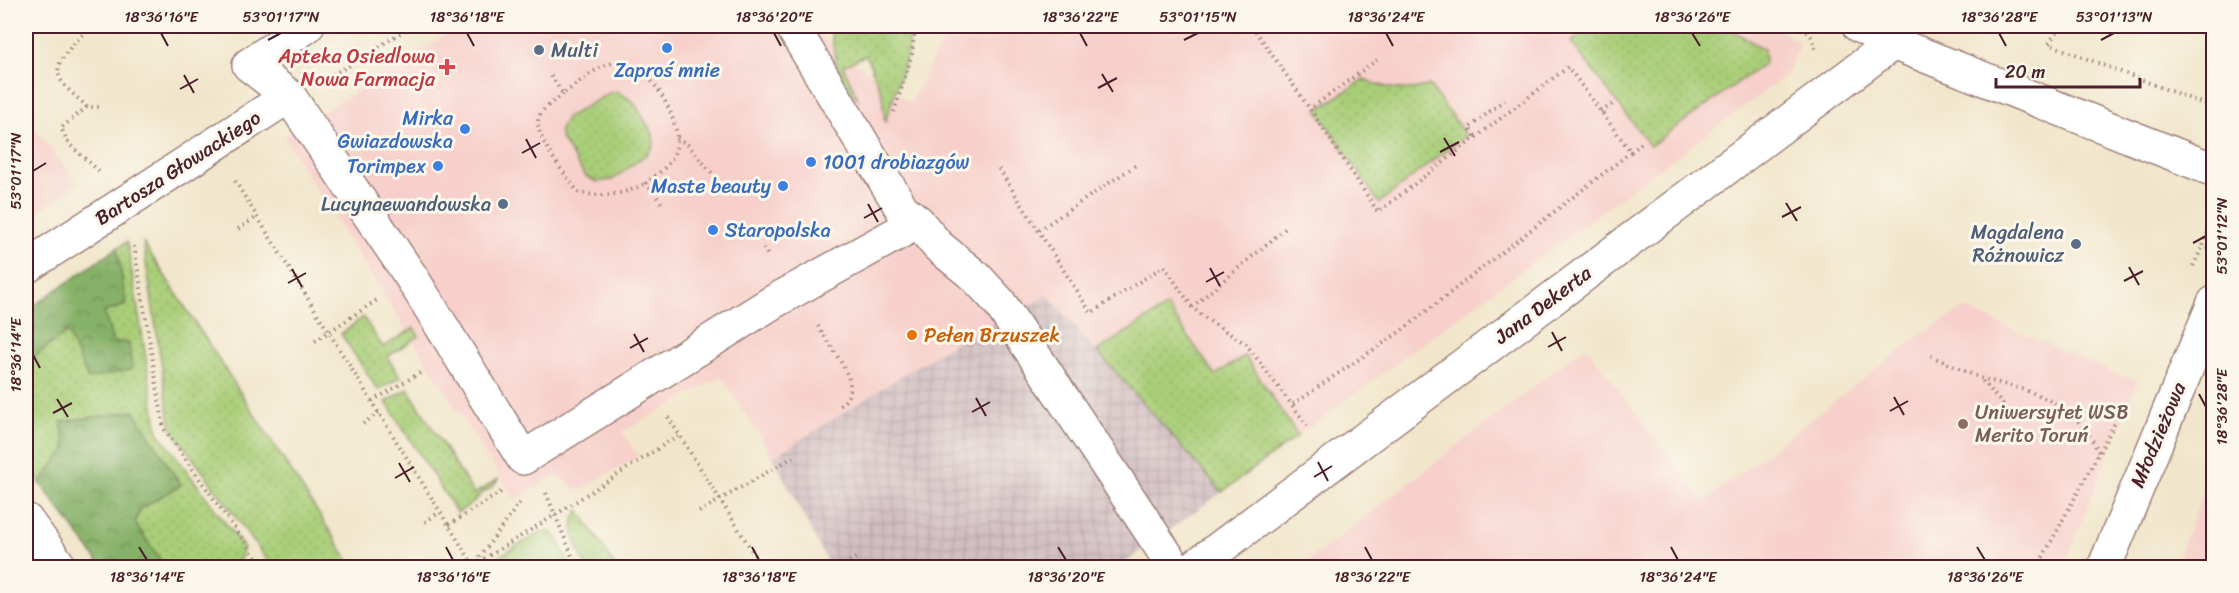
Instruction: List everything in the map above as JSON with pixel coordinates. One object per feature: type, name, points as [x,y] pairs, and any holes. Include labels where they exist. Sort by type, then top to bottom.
[{"type":"street","points":[[307,26],[249,64],[289,96],[412,278],[523,458],[796,290],[918,222]]},
{"type":"street","points":[[792,26],[902,209],[918,222],[938,246],[976,277],[999,302],[1175,567]]},
{"type":"street","points":[[1859,26],[1893,43],[2214,170]]},
{"type":"street","name":"Jana Dekerta","points":[[1193,567],[1893,43]]},
{"type":"street","name":"Bartosza Głowackiego","points":[[26,267],[289,96]]},
{"type":"street","name":"Młodzieżowa","points":[[2104,567],[2214,303]]},
{"type":"street","points":[[26,520],[61,567]]},
{"type":"path","points":[[87,107],[58,74],[60,60],[92,26]]},
{"type":"path","points":[[289,96],[347,67],[411,26]]},
{"type":"path","points":[[894,114],[912,54],[915,26]]},
{"type":"path","points":[[1252,26],[1378,212],[1568,67],[1631,152]]},
{"type":"path","points":[[1809,32],[1812,26]]},
{"type":"path","points":[[2056,32],[2049,44],[2214,108]]},
{"type":"path","points":[[1310,109],[1377,60]]},
{"type":"path","points":[[618,62],[627,63],[640,69],[651,78],[673,117],[677,138],[676,149],[667,165],[646,183],[618,194],[593,196],[578,192],[542,140],[537,128],[538,118],[544,109],[601,68],[618,62]]},
{"type":"path","points":[[551,76],[563,94]]},
{"type":"path","points":[[1475,136],[1469,128],[1508,97]]},
{"type":"path","points":[[1601,112],[1614,103]]},
{"type":"path","points":[[97,170],[69,144],[61,128],[87,107],[99,107]]},
{"type":"path","points":[[677,138],[688,145],[713,174]]},
{"type":"path","points":[[1293,404],[1401,331],[1644,141]]},
{"type":"path","points":[[213,146],[475,566]]},
{"type":"path","points":[[1039,230],[1136,165]]},
{"type":"path","points":[[999,169],[1090,313],[1164,266],[1192,307],[1246,344],[1307,424]]},
{"type":"path","points":[[646,183],[663,205]]},
{"type":"path","points":[[2214,216],[2203,246],[2214,250]]},
{"type":"path","points":[[238,229],[257,217]]},
{"type":"path","points":[[1192,307],[1286,228]]},
{"type":"path","points":[[133,239],[164,429],[263,567]]},
{"type":"path","points":[[763,248],[770,259]]},
{"type":"path","points":[[315,341],[412,278]]},
{"type":"path","points":[[796,290],[850,379],[847,398],[840,406]]},
{"type":"path","points":[[372,401],[457,351]]},
{"type":"path","points":[[1931,356],[1980,378],[2034,392],[2064,408],[2090,434],[2099,453]]},
{"type":"path","points":[[1980,378],[2004,407],[1998,413]]},
{"type":"path","points":[[645,381],[763,567]]},
{"type":"path","points":[[363,424],[379,412]]},
{"type":"path","points":[[475,566],[680,435]]},
{"type":"path","points":[[699,512],[793,457]]},
{"type":"path","points":[[449,525],[506,489]]},
{"type":"path","points":[[475,566],[526,494]]},
{"type":"path","points":[[425,522],[440,512]]},
{"type":"path","points":[[555,515],[577,567]]},
{"type":"path","points":[[839,567],[857,557]]},
{"type":"path","points":[[243,559],[259,561]]},
{"type":"shaded area","points":[[460,26],[806,26],[910,103],[942,42],[967,26],[1770,26],[1800,42],[1788,74],[1222,492],[1097,351],[956,342],[773,457],[722,377],[622,432],[639,456],[579,491],[556,475],[515,500],[283,137]]},
{"type":"shaded area","points":[[26,117],[78,184],[26,220]]},
{"type":"shaded area","points":[[1048,296],[1222,492],[1119,567],[830,567],[773,457],[956,342]]},
{"type":"shaded area","name":"Uniwersytet WSB Merito Toruń","points":[[1964,308],[2115,374],[2138,380],[2064,567],[1300,567],[1586,346],[1677,468],[1705,501],[1916,338]]},
{"type":"shaded area","points":[[2213,467],[2213,567],[2174,567]]},
{"type":"green space","points":[[830,26],[910,26],[907,55],[885,123],[882,94],[866,55],[843,66],[858,98],[850,92],[840,75]]},
{"type":"green space","points":[[1593,26],[1725,26],[1764,49],[1765,63],[1650,146],[1571,42]]},
{"type":"green space","points":[[1364,79],[1396,89],[1412,89],[1429,85],[1466,135],[1379,203],[1317,110]]},
{"type":"green space","points":[[616,91],[633,101],[653,134],[654,145],[648,153],[612,180],[597,182],[585,176],[560,137],[560,130],[566,118]]},
{"type":"green space","points":[[127,242],[158,432],[244,548],[238,565],[251,567],[165,567],[135,523],[140,509],[66,448],[40,483],[26,459],[26,363],[67,332],[113,343],[104,312],[126,305],[117,248]]},
{"type":"green space","points":[[143,242],[353,567],[272,567],[171,428]]},
{"type":"green space","points":[[117,248],[126,305],[104,312],[113,342],[129,343],[132,369],[88,379],[67,332],[26,363],[26,311]]},
{"type":"green space","points":[[1167,306],[1215,375],[1245,356],[1298,436],[1222,492],[1097,351]]},
{"type":"green space","points":[[363,317],[383,347],[414,328],[419,336],[387,357],[401,377],[378,390],[341,334]]},
{"type":"green space","points":[[408,389],[474,494],[498,479],[493,486],[457,513],[386,402]]},
{"type":"green space","points":[[134,411],[181,485],[140,509],[135,523],[165,567],[102,567],[40,483],[66,448],[61,422]]},
{"type":"green space","points":[[579,510],[616,567],[586,567],[573,531],[575,517]]},
{"type":"green space","points":[[541,532],[551,532],[558,539],[570,567],[497,567],[501,564],[496,558]]},
{"type":"place","name":"Zaproś mnie","points":[[667,48]]},
{"type":"place","name":"Multi","points":[[539,50]]},
{"type":"place","name":"Apteka Osiedlowa Nowa Farmacja","points":[[447,67]]},
{"type":"place","name":"Mirka Gwiazdowska","points":[[465,129]]},
{"type":"place","name":"1001 drobiazgów","points":[[811,162]]},
{"type":"place","name":"Torimpex","points":[[438,166]]},
{"type":"place","name":"Maste beauty","points":[[783,186]]},
{"type":"place","name":"Lucynaewandowska","points":[[503,204]]},
{"type":"place","name":"Staropolska","points":[[713,230]]},
{"type":"place","name":"Magdalena Różnowicz","points":[[2076,244]]},
{"type":"place","name":"Pełen Brzuszek","points":[[912,335]]},
{"type":"place","name":"Uniwersytet WSB Merito Toruń","points":[[1963,424]]}]
